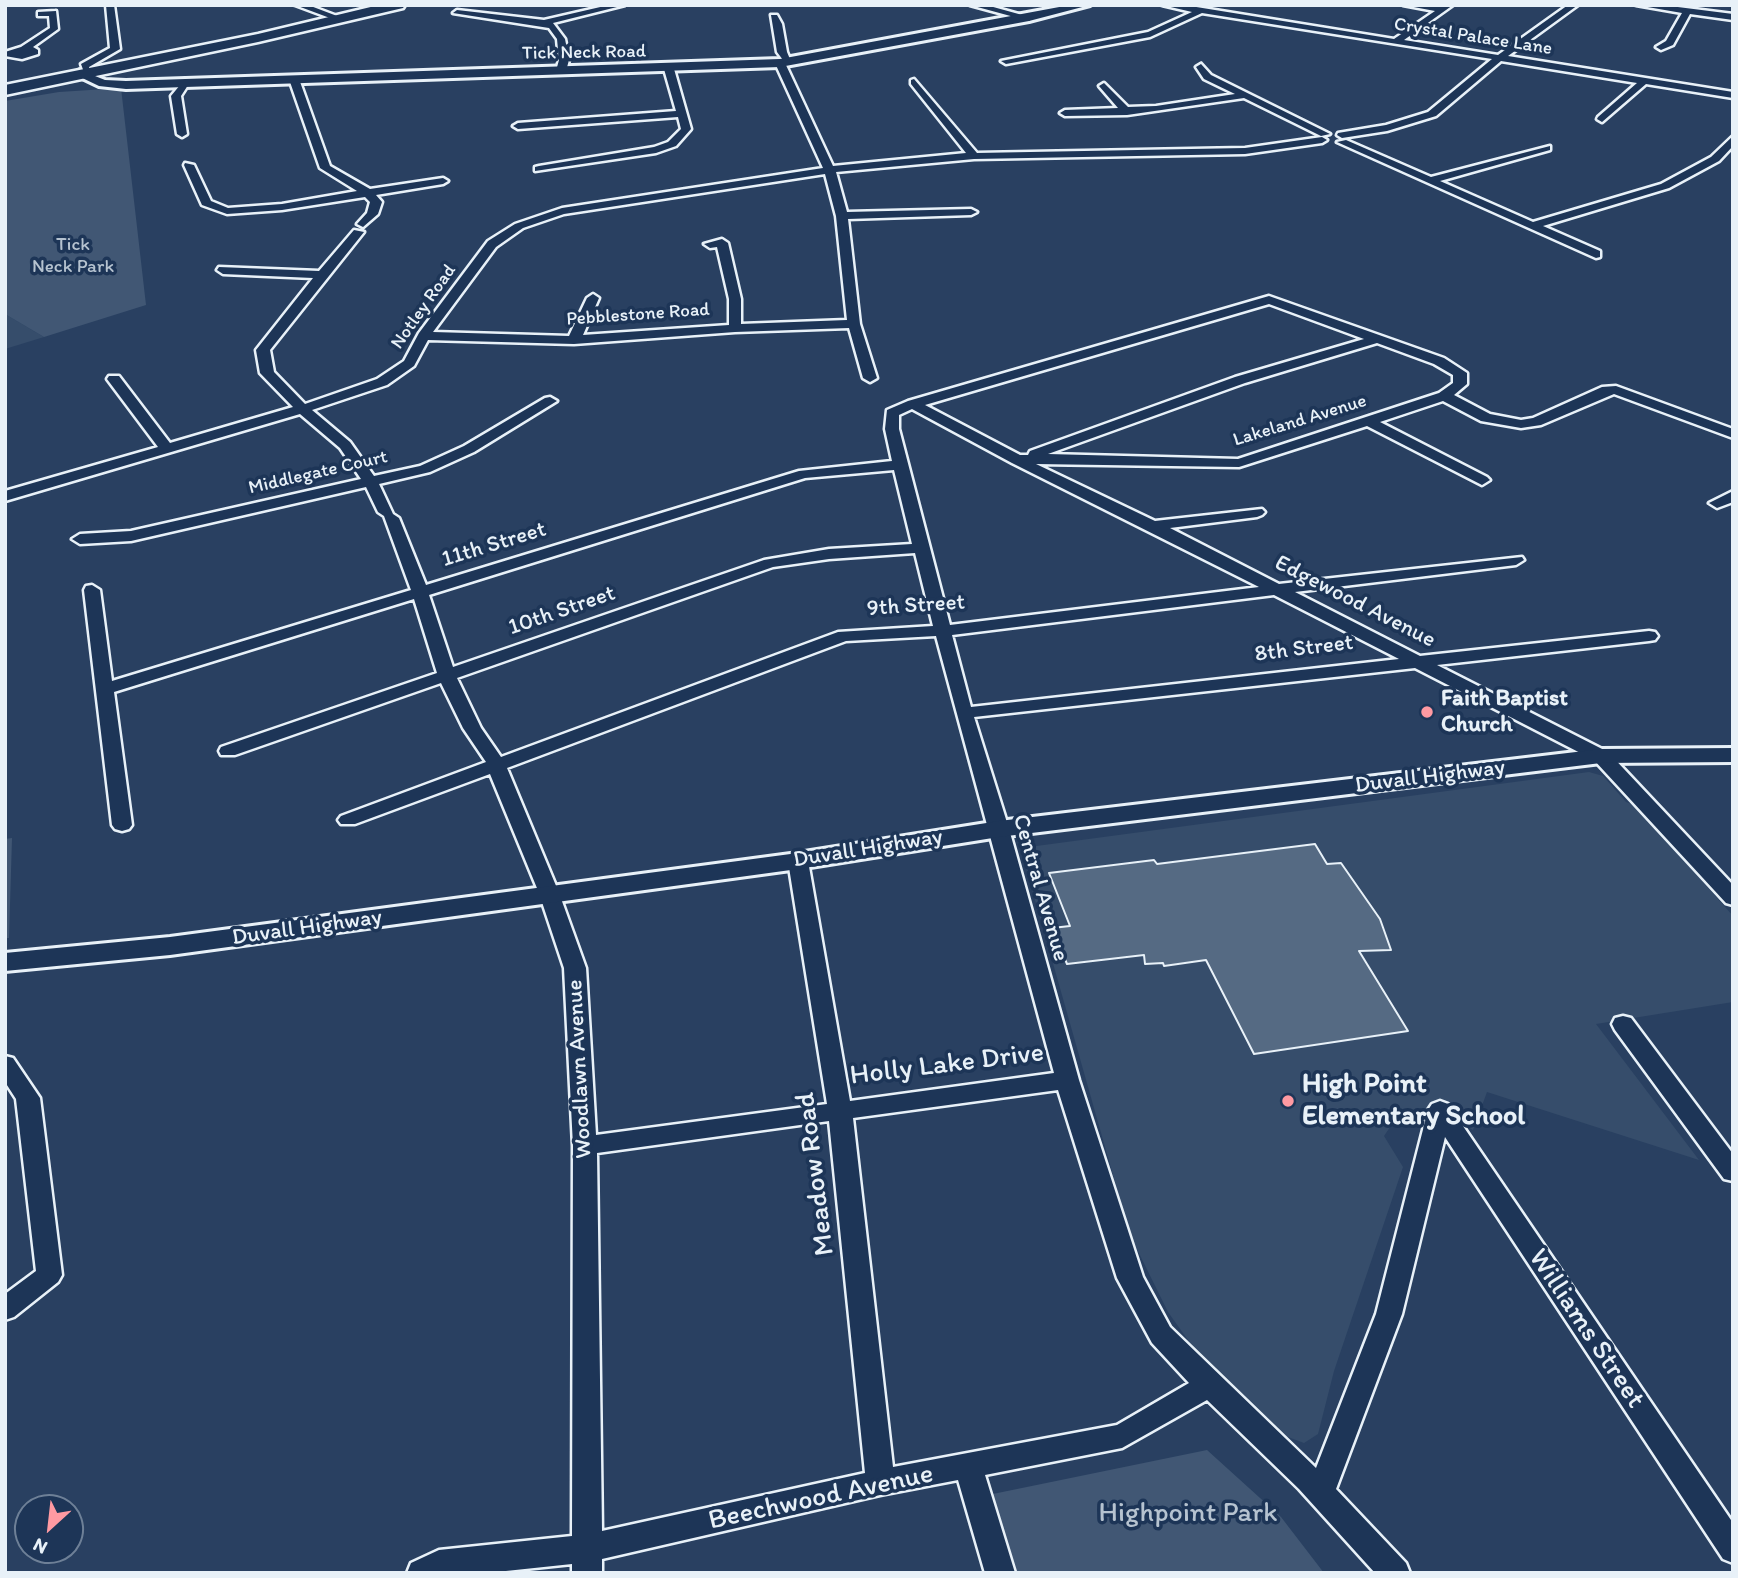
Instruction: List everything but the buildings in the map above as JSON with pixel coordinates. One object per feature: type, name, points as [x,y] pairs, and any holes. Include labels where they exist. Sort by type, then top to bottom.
[{"type":"main road","points":[[5,90],[398,5]]},
{"type":"street","points":[[84,74],[84,66],[115,49],[110,5]]},
{"type":"street","points":[[301,5],[341,19]]},
{"type":"street","points":[[974,5],[1029,18]]},
{"type":"street","name":"Tick Neck Road","points":[[84,74],[95,81],[113,84],[669,69],[784,63],[1029,18],[1085,5]]},
{"type":"street","name":"Crystal Palace Lane","points":[[1166,5],[1733,95]]},
{"type":"street","points":[[1407,5],[1446,7]]},
{"type":"street","points":[[1201,67],[1207,77],[1323,137],[1342,138],[1432,114],[1498,59],[1574,5]]},
{"type":"street","points":[[1640,5],[1733,17]]},
{"type":"street","points":[[544,23],[618,7]]},
{"type":"street","points":[[1395,42],[1446,7]]},
{"type":"street","points":[[1006,61],[1150,34],[1199,12]]},
{"type":"street","points":[[1661,47],[1670,43],[1687,12]]},
{"type":"street","points":[[8,56],[35,52],[24,49],[54,29],[53,13],[41,14]]},
{"type":"street","points":[[457,13],[552,26],[561,39],[564,60],[561,71]]},
{"type":"street","points":[[774,16],[778,24],[784,63],[836,171],[854,324],[870,378]]},
{"type":"street","points":[[539,169],[656,150],[672,144],[686,129],[669,69]]},
{"type":"street","points":[[295,79],[324,168],[368,192]]},
{"type":"street","points":[[1602,119],[1644,81]]},
{"type":"street","points":[[182,134],[176,96],[185,82]]},
{"type":"street","points":[[914,82],[974,156]]},
{"type":"street","points":[[1104,86],[1127,112]]},
{"type":"street","points":[[1065,113],[1127,112],[1242,96]]},
{"type":"street","points":[[519,126],[680,114]]},
{"type":"street","name":"Notley Road","points":[[5,496],[302,409],[382,382],[410,363],[424,336],[492,244],[519,226],[562,211],[836,171],[873,169],[897,163],[974,156],[1245,151],[1323,137]]},
{"type":"street","points":[[1342,138],[1596,254]]},
{"type":"street","points":[[1534,225],[1642,195],[1715,159],[1733,139]]},
{"type":"street","points":[[1433,180],[1546,148]]},
{"type":"street","points":[[1715,159],[1733,163]]},
{"type":"street","points":[[188,165],[206,204],[228,211],[252,211],[443,181]]},
{"type":"street","name":"Woodlawn Avenue","points":[[368,192],[376,202],[372,214],[291,312],[264,350],[267,373],[302,409],[345,445],[370,481],[388,515],[420,592],[446,674],[472,728],[496,764],[576,968],[585,1146],[588,1561]]},
{"type":"street","points":[[842,216],[971,212]]},
{"type":"street","points":[[710,244],[722,243],[734,299],[735,328]]},
{"type":"street","points":[[223,270],[323,275]]},
{"type":"street","points":[[574,340],[593,298]]},
{"type":"street","points":[[914,404],[1269,300],[1377,339]]},
{"type":"street","name":"Pebblestone Road","points":[[424,336],[574,340],[735,328],[854,324]]},
{"type":"street","points":[[1017,460],[1240,380],[1377,339]]},
{"type":"street","name":"Lakeland Avenue","points":[[1017,460],[1071,458],[1239,463],[1444,396],[1460,384],[1460,373],[1449,367],[1377,339]]},
{"type":"street","points":[[114,379],[167,449]]},
{"type":"street","points":[[1444,396],[1486,418],[1521,424],[1536,422],[1608,390],[1616,390],[1733,434]]},
{"type":"street","name":"Middlegate Court","points":[[80,539],[131,536],[425,469],[469,449],[550,401]]},
{"type":"street","name":"Edgewood Avenue","points":[[914,404],[1017,460],[1153,526],[1601,756],[1733,898]]},
{"type":"street","name":"Central Avenue","points":[[914,404],[892,413],[892,429],[920,548],[1067,1080],[1130,1278],[1161,1335],[1320,1492],[1395,1573]]},
{"type":"street","points":[[1368,421],[1482,480]]},
{"type":"street","name":"11th Street","points":[[105,689],[804,474],[900,465]]},
{"type":"street","points":[[1717,503],[1733,496]]},
{"type":"street","points":[[1153,526],[1258,512]]},
{"type":"street","name":"10th Street","points":[[228,751],[770,563],[829,554],[920,548]]},
{"type":"street","name":"9th Street","points":[[348,820],[844,636],[942,631],[1516,560]]},
{"type":"street","points":[[92,590],[122,825]]},
{"type":"street","name":"8th Street","points":[[964,713],[1650,636]]},
{"type":"street","name":"Duvall Highway","points":[[5,962],[170,946],[798,861],[999,829],[1601,756],[1733,755]]},
{"type":"street","name":"Meadow Road","points":[[798,861],[840,1109],[880,1482]]},
{"type":"street","points":[[1623,1024],[1733,1172]]},
{"type":"street","points":[[5,1064],[28,1098],[49,1275],[5,1309]]},
{"type":"street","name":"Holly Lake Drive","points":[[585,1146],[1067,1080]]},
{"type":"street","name":"Williams Street","points":[[1320,1492],[1339,1449],[1389,1314],[1440,1110],[1733,1549]]},
{"type":"street","name":"Beechwood Avenue","points":[[422,1573],[439,1564],[588,1561],[880,1482],[1122,1436],[1205,1380]]},
{"type":"street","points":[[968,1467],[1000,1573]]},
{"type":"shaded area","points":[[5,314],[44,337],[5,349]]},
{"type":"shaded area","name":"High Point Elementary School","points":[[1589,772],[1603,776],[1626,802],[1635,805],[1733,916],[1733,1002],[1596,1024],[1699,1160],[1487,1092],[1473,1130],[1440,1110],[1401,1111],[1384,1136],[1403,1167],[1334,1371],[1318,1434],[1304,1443],[1280,1434],[1193,1347],[1168,1312],[1130,1235],[1022,854],[1029,847]]},
{"type":"green space","name":"Tick Neck Park","points":[[121,88],[146,305],[44,337],[5,314],[5,101],[59,92]]},
{"type":"green space","points":[[12,838],[9,938],[5,938],[5,839]]},
{"type":"green space","name":"Highpoint Park","points":[[1207,1450],[1281,1517],[1324,1573],[1006,1573],[983,1496]]},
{"type":"place","name":"Faith Baptist Church","points":[[1427,712]]},
{"type":"place","name":"High Point Elementary School","points":[[1288,1101]]}]
